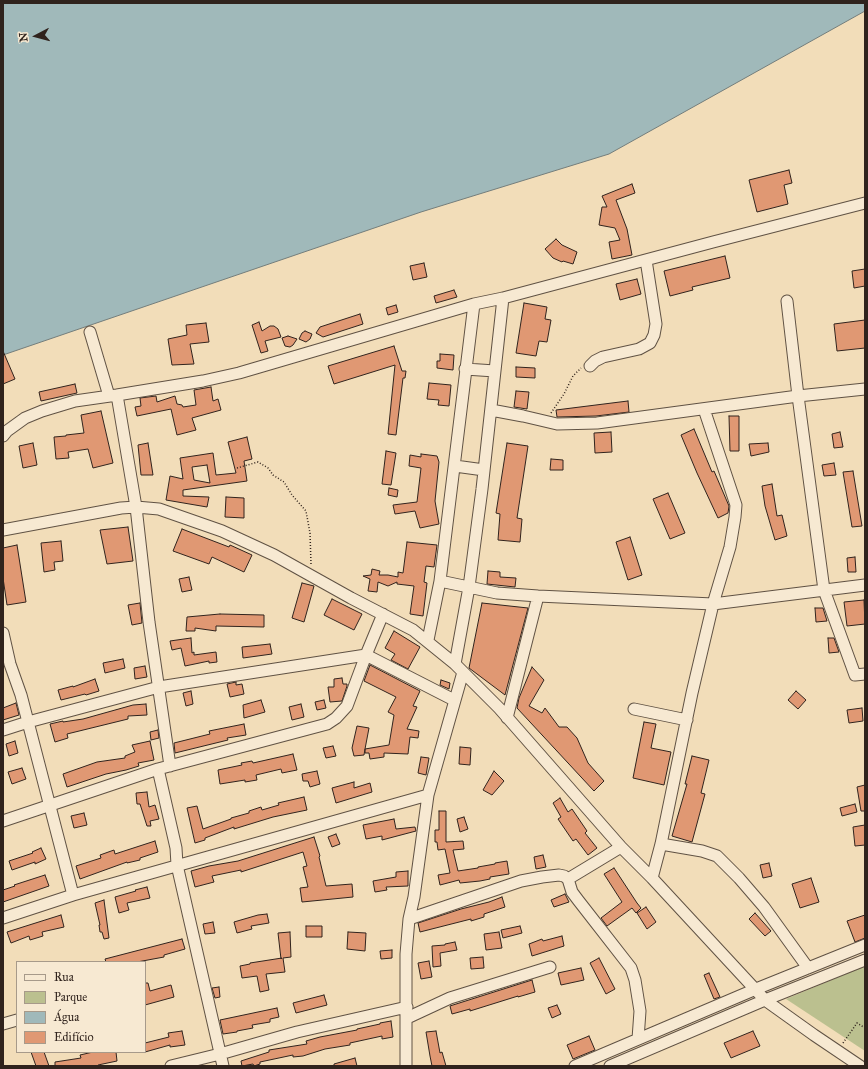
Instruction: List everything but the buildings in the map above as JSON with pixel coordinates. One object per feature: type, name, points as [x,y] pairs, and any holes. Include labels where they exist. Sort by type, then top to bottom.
[{"type":"street","points":[[3,436],[7,431],[25,418],[75,401],[203,381],[239,373],[474,304],[503,298],[865,204]]},
{"type":"street","points":[[590,366],[595,361],[603,357],[639,349],[650,343],[654,335],[656,324],[646,260]]},
{"type":"street","points":[[455,664],[469,587],[484,470],[503,298]]},
{"type":"street","points":[[787,301],[824,590],[855,675],[865,674]]},
{"type":"street","points":[[428,640],[440,580],[474,304]]},
{"type":"street","points":[[90,332],[113,395],[136,507],[149,622],[170,766]]},
{"type":"street","points":[[465,369],[495,371]]},
{"type":"street","points":[[491,410],[557,424],[597,422],[798,396],[865,389]]},
{"type":"street","points":[[652,878],[661,844],[686,720],[713,604],[730,547],[735,517],[736,505],[704,408]]},
{"type":"street","points":[[455,466],[484,470]]},
{"type":"street","points":[[3,530],[75,516],[136,507],[159,508],[222,531],[274,555],[413,630],[428,640],[455,664],[507,718],[621,847],[652,878],[765,1000],[860,1066]]},
{"type":"street","points":[[440,580],[496,593],[713,604],[865,585]]},
{"type":"street","points":[[507,718],[538,596]]},
{"type":"street","points":[[3,821],[158,769],[327,724],[336,718],[347,706],[383,614]]},
{"type":"street","points":[[3,634],[10,664],[21,694],[73,895]]},
{"type":"street","points":[[3,730],[159,686],[366,655],[454,700]]},
{"type":"street","points":[[406,1066],[406,954],[409,919],[414,897],[428,795],[463,672]]},
{"type":"street","points":[[634,709],[686,720]]},
{"type":"street","points":[[158,769],[176,848],[176,865],[223,1066]]},
{"type":"street","points":[[3,918],[73,895],[176,865],[428,795]]},
{"type":"street","points":[[661,844],[717,856],[739,878],[764,907],[808,968]]},
{"type":"street","points":[[568,879],[621,847]]},
{"type":"street","points":[[409,919],[521,881],[559,875],[568,879],[572,892],[631,968],[635,980],[640,1012],[638,1039]]},
{"type":"street","points":[[575,1066],[756,989],[865,945]]},
{"type":"street","points":[[610,1066],[765,1000],[865,960]]},
{"type":"street","points":[[171,1066],[297,1032],[407,1012],[550,967]]},
{"type":"street","points":[[3,1024],[16,1020]]},
{"type":"street","points":[[650,1034],[655,1047]]},
{"type":"path","points":[[546,422],[564,394],[573,376],[582,367],[590,366]]},
{"type":"path","points":[[237,468],[258,462],[268,468],[273,475],[284,482],[292,495],[306,511],[310,533],[311,576]]},
{"type":"path","points":[[837,1051],[857,1023],[865,1028]]},
{"type":"green space","points":[[865,966],[865,1051],[786,999]]},
{"type":"water","points":[[3,3],[865,3],[865,11],[609,154],[421,212],[3,355]]}]
